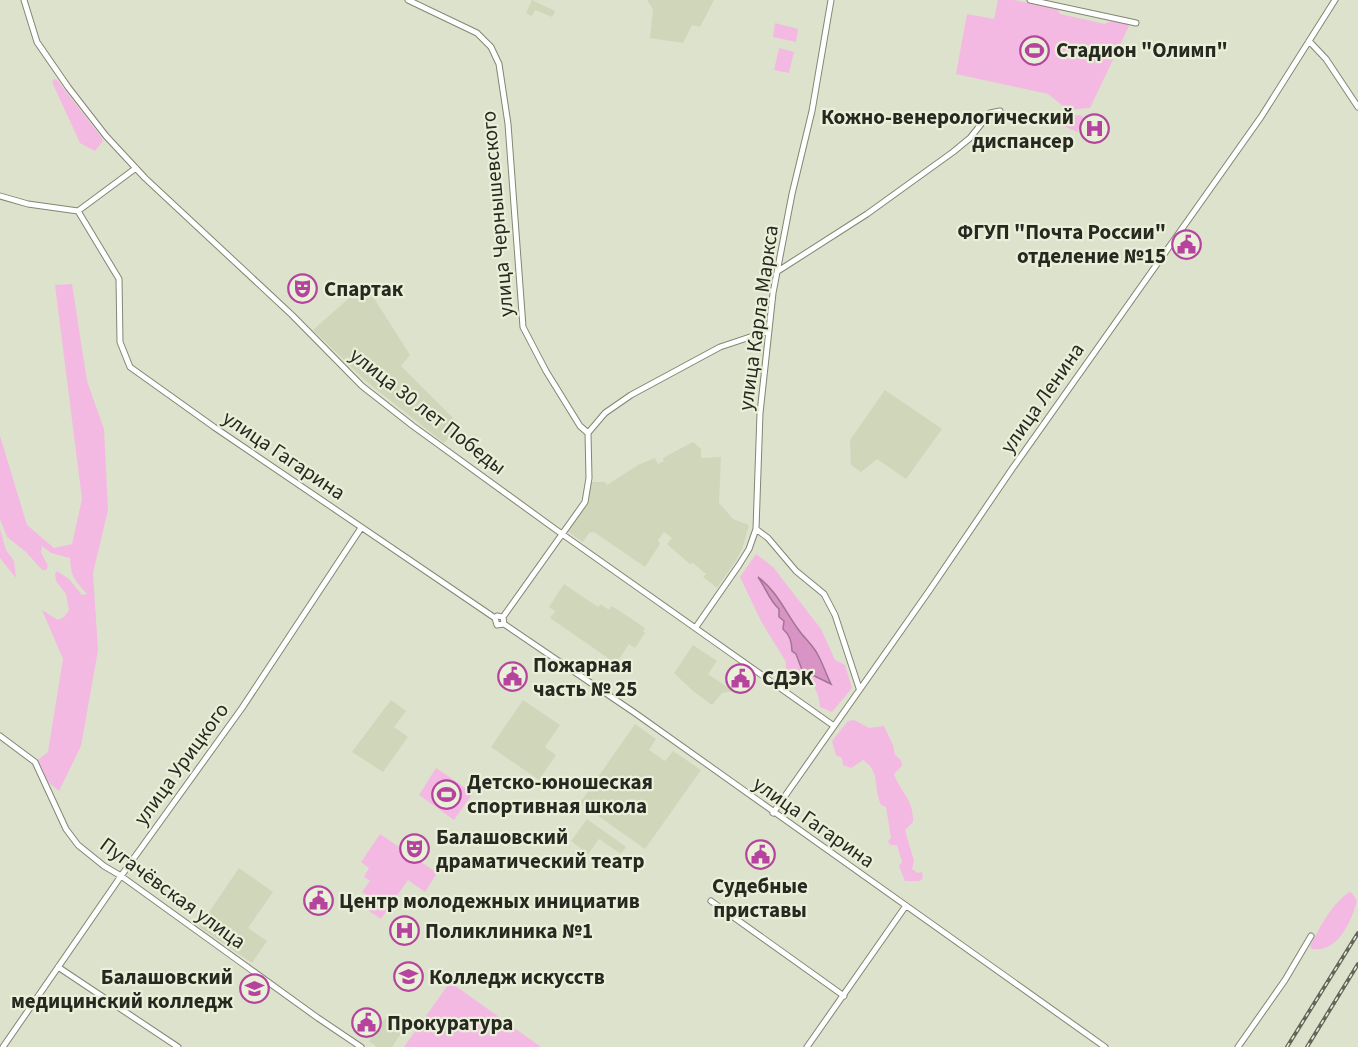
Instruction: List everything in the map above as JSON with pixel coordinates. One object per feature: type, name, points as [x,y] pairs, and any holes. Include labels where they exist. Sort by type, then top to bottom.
[{"type":"street","name":"улица 30 лет Победы","points":[[24,0],[37,42],[106,136],[135,168],[292,315],[362,386],[413,426],[834,726]]},
{"type":"street","name":"улица Чернышевского","points":[[408,0],[477,33],[491,47],[499,64],[508,124],[523,327],[546,371],[580,426],[588,433]]},
{"type":"street","name":"улица Карла Маркса","points":[[696,627],[749,549],[756,529],[760,413],[768,331],[790,204],[812,111],[831,0]]},
{"type":"street","points":[[1030,0],[1136,22]]},
{"type":"street","name":"улица Ленина","points":[[773,813],[1261,117],[1335,0]]},
{"type":"street","points":[[1309,41],[1326,59],[1357,105]]},
{"type":"street","points":[[778,271],[867,214],[953,152],[970,138],[990,113],[1000,111]]},
{"type":"street","points":[[0,196],[28,204],[78,211],[135,168]]},
{"type":"street","name":"улица Гагарина","points":[[78,211],[119,279],[120,342],[130,367],[361,528],[495,618],[497,616],[1105,1047]]},
{"type":"street","points":[[503,621],[585,502],[589,478],[588,433],[605,413],[631,395],[720,347],[768,331]]},
{"type":"street","name":"улица Урицкого","points":[[3,1047],[242,708],[361,528]]},
{"type":"street","points":[[756,529],[768,538],[796,571],[824,594],[835,615],[859,688]]},
{"type":"street","name":"Пугачёвская улица","points":[[0,735],[35,762],[66,829],[78,845],[104,866],[122,876],[318,1018],[362,1047]]},
{"type":"street","points":[[711,901],[843,996]]},
{"type":"street","points":[[807,1047],[905,907]]},
{"type":"street","points":[[1238,1047],[1285,980],[1311,936]]},
{"type":"street","points":[[58,967],[178,1047]]},
{"type":"shaded area","points":[[532,0],[555,11],[552,17],[535,10],[532,16],[526,13]]},
{"type":"shaded area","points":[[647,0],[714,0],[700,27],[692,25],[683,43],[650,38],[653,9]]},
{"type":"shaded area","name":"Стадион \"Олимп\"","points":[[998,0],[1014,0],[1057,9],[1060,14],[1105,24],[1117,21],[1129,26],[1090,108],[1076,109],[1063,106],[1048,94],[956,74],[967,14],[994,19]]},
{"type":"shaded area","points":[[775,23],[798,29],[796,42],[773,37]]},
{"type":"shaded area","points":[[779,48],[794,52],[789,73],[774,70]]},
{"type":"shaded area","points":[[54,79],[102,138],[103,141],[95,151],[80,143],[52,82]]},
{"type":"shaded area","points":[[1081,115],[1084,119],[1077,132],[1051,120],[1051,116]]},
{"type":"shaded area","points":[[72,284],[87,381],[104,429],[108,510],[93,573],[98,650],[81,746],[59,791],[48,782],[38,760],[48,752],[63,659],[42,610],[58,620],[64,617],[69,610],[66,594],[56,581],[57,571],[69,579],[82,595],[87,594],[74,578],[70,558],[51,553],[42,546],[41,552],[48,566],[46,570],[42,570],[26,552],[7,537],[0,519],[0,436],[27,525],[54,548],[72,544],[82,499],[55,285]]},
{"type":"shaded area","points":[[365,284],[410,355],[401,366],[460,425],[444,443],[367,382],[313,330]]},
{"type":"shaded area","points":[[885,390],[942,429],[906,479],[877,459],[861,472],[851,465],[850,440]]},
{"type":"shaded area","points":[[693,442],[701,449],[701,458],[721,457],[719,503],[733,519],[749,525],[742,549],[717,588],[703,577],[706,574],[693,563],[690,564],[667,544],[672,538],[664,532],[658,540],[660,544],[645,567],[594,532],[589,533],[583,542],[567,531],[586,503],[590,482],[605,482],[607,485],[638,465],[655,458],[658,464],[664,461],[663,458]]},
{"type":"shaded area","points":[[0,529],[6,550],[14,561],[16,578],[0,558]]},
{"type":"shaded area","points":[[756,554],[773,567],[821,629],[835,660],[845,665],[852,688],[832,712],[820,707],[817,693],[809,681],[798,684],[785,674],[786,662],[761,621],[740,577]],"holes":[[[759,577],[814,649],[831,684],[796,654],[784,621],[779,617],[779,609]]]},
{"type":"shaded area","points":[[758,577],[775,594],[816,651],[831,684],[802,670],[796,654],[792,651],[789,636],[783,629],[784,621],[779,617],[779,609]]},
{"type":"shaded area","points":[[564,584],[598,607],[601,604],[609,610],[612,606],[645,628],[643,631],[645,633],[635,648],[629,644],[619,659],[624,664],[617,675],[603,665],[608,658],[550,618],[555,611],[549,607]]},
{"type":"shaded area","points":[[693,645],[717,661],[708,674],[733,691],[722,693],[712,705],[674,673]]},
{"type":"shaded area","points":[[391,700],[406,711],[394,727],[408,737],[383,772],[352,752]]},
{"type":"shaded area","points":[[523,700],[560,725],[545,747],[556,755],[539,780],[491,747]]},
{"type":"shaded area","points":[[854,720],[869,728],[884,726],[895,755],[901,760],[902,766],[894,774],[913,814],[913,822],[905,830],[914,861],[912,869],[918,873],[922,872],[923,878],[920,881],[905,881],[899,866],[902,862],[897,845],[890,845],[888,841],[891,838],[886,807],[881,805],[874,775],[869,765],[863,760],[851,768],[843,765],[842,758],[836,755],[832,741],[848,721]]},
{"type":"shaded area","points":[[635,724],[656,739],[649,750],[665,761],[673,751],[701,770],[645,849],[580,803]]},
{"type":"shaded area","name":"Детско-юношеская спортивная школа","points":[[436,768],[473,793],[454,820],[419,795]]},
{"type":"shaded area","points":[[587,819],[626,847],[621,854],[599,839],[588,854],[571,841]]},
{"type":"shaded area","points":[[380,834],[437,873],[425,892],[408,880],[381,919],[369,911],[375,901],[362,892],[370,881],[364,877],[369,868],[361,862]]},
{"type":"shaded area","points":[[239,868],[273,892],[248,928],[267,941],[252,963],[199,927]]},
{"type":"shaded area","points":[[1349,892],[1357,901],[1342,934],[1329,946],[1312,949],[1310,946],[1326,917]]},
{"type":"shaded area","points":[[450,982],[541,1047],[404,1047]]},
{"type":"shaded area","points":[[388,1014],[406,1026],[392,1047],[377,1047],[369,1041]]},
{"type":"railway","points":[[1287,1047],[1358,933]]},
{"type":"railway","points":[[1307,1047],[1358,964]]},
{"type":"place","name":"Стадион \"Олимп\"","points":[[1035,50]]},
{"type":"place","name":"Кожно-венерологический диспансер","points":[[1095,129]]},
{"type":"place","name":"ФГУП \"Почта России\" отделение №15","points":[[1187,244]]},
{"type":"place","name":"Спартак","points":[[303,289]]},
{"type":"place","name":"Пожарная часть № 25","points":[[512,677]]},
{"type":"place","name":"СДЭК","points":[[741,678]]},
{"type":"place","name":"Детско-юношеская спортивная школа","points":[[446,794]]},
{"type":"place","name":"Балашовский драматический театр","points":[[415,849]]},
{"type":"place","name":"Судебные приставы","points":[[760,855]]},
{"type":"place","name":"Центр молодежных инициатив","points":[[318,901]]},
{"type":"place","name":"Поликлиника №1","points":[[404,931]]},
{"type":"place","name":"Колледж искусств","points":[[408,977]]},
{"type":"place","name":"Балашовский медицинский колледж","points":[[254,989]]},
{"type":"place","name":"Прокуратура","points":[[366,1023]]}]
